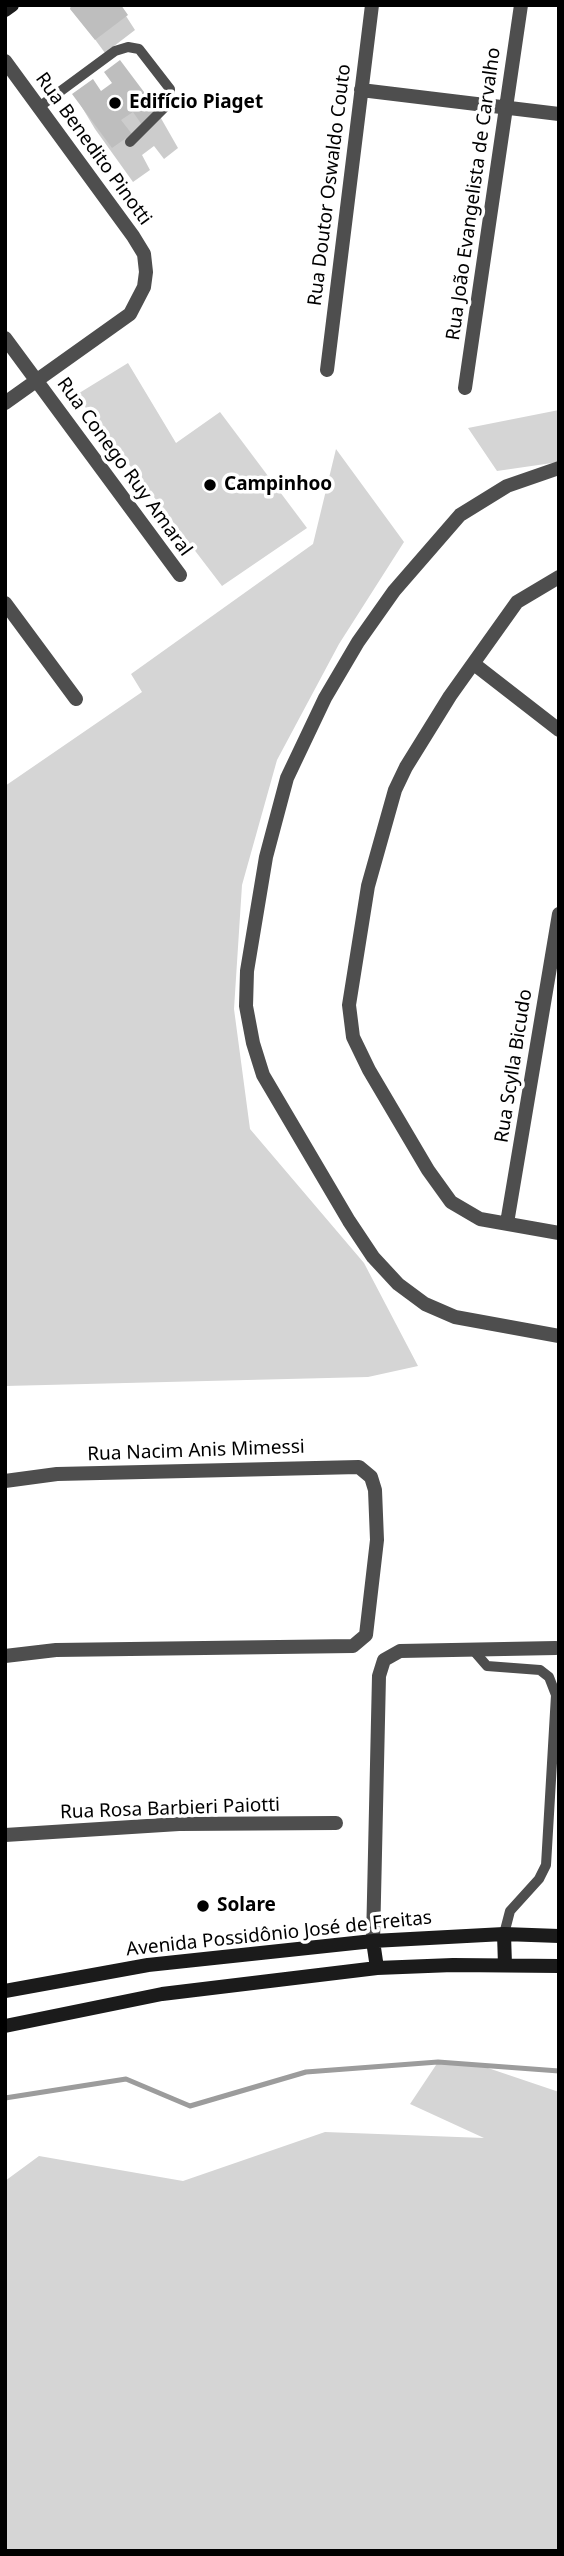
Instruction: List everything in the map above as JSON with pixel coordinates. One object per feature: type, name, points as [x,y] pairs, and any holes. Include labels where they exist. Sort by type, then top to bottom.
[{"type":"street","points":[[5,10],[12,5]]},
{"type":"street","name":"Rua Doutor Oswaldo Couto","points":[[327,370],[372,5]]},
{"type":"street","name":"Rua João Evangelista de Carvalho","points":[[465,388],[521,5]]},
{"type":"street","name":"Rua Benedito Pinotti","points":[[5,61],[133,236],[144,254],[146,272],[144,287],[130,314],[5,403]]},
{"type":"street","points":[[360,90],[559,114]]},
{"type":"street","name":"Rua Conego Ruy Amaral","points":[[5,338],[180,575]]},
{"type":"street","points":[[559,468],[507,486],[460,515],[394,591],[358,642],[325,698],[287,778],[270,844],[247,971],[246,1006],[263,1075],[349,1221],[373,1257],[398,1284],[425,1304],[455,1317],[559,1336]]},
{"type":"street","points":[[559,577],[517,602],[422,738],[395,790],[368,886],[349,1005],[353,1037],[369,1070],[428,1170],[451,1202],[480,1219],[559,1233]]},
{"type":"street","points":[[5,603],[76,699]]},
{"type":"street","points":[[474,664],[559,730]]},
{"type":"street","name":"Rua Scylla Bicudo","points":[[508,1223],[559,914]]},
{"type":"street","name":"Rua Nacim Anis Mimessi","points":[[5,1481],[57,1474],[350,1466],[367,1471],[375,1490],[377,1540],[366,1635],[353,1646],[56,1650],[5,1656]]},
{"type":"street","points":[[377,1968],[373,1941],[379,1675],[384,1660],[400,1651],[556,1648]]},
{"type":"street","name":"Rua Rosa Barbieri Paiotti","points":[[5,1835],[179,1824],[336,1823]]},
{"type":"street","points":[[504,1934],[505,1965]]},
{"type":"street","name":"Avenida Possidônio José de Freitas","points":[[5,1992],[148,1965],[373,1941],[504,1934],[559,1936]]},
{"type":"street","points":[[5,2026],[162,1994],[377,1968],[559,1966]]},
{"type":"lane","points":[[39,107],[115,51],[139,49],[170,89],[170,102],[130,142]]},
{"type":"lane","points":[[474,1651],[487,1667],[540,1670],[550,1677],[555,1695],[546,1865],[539,1879],[510,1911],[504,1934]]},
{"type":"shaded area","name":"Campinhoo","points":[[128,363],[176,443],[220,412],[307,528],[222,586],[76,395]]},
{"type":"shaded area","points":[[559,410],[559,462],[497,471],[468,428]]},
{"type":"shaded area","points":[[336,449],[404,542],[339,644],[277,760],[242,885],[234,1009],[250,1129],[364,1263],[418,1366],[368,1377],[5,1386],[5,786],[142,692],[131,674],[313,544]]},
{"type":"shaded area","points":[[438,2062],[482,2066],[559,2092],[559,2551],[5,2551],[5,2181],[39,2156],[183,2181],[325,2132],[484,2138],[410,2104]]},
{"type":"building","points":[[71,5],[121,5],[128,15],[95,40],[70,9]]},
{"type":"building","name":"Edifício Piaget","points":[[120,60],[159,112],[142,125],[133,112],[121,120],[132,134],[112,148],[72,94],[93,79],[101,91],[112,83],[104,72]]},
{"type":"waterway","points":[[5,2098],[126,2079],[190,2106],[306,2072],[438,2062],[559,2071]]},
{"type":"place","name":"Edifício Piaget","points":[[115,103]]},
{"type":"place","name":"Campinhoo","points":[[210,485]]},
{"type":"place","name":"Solare","points":[[203,1906]]}]
